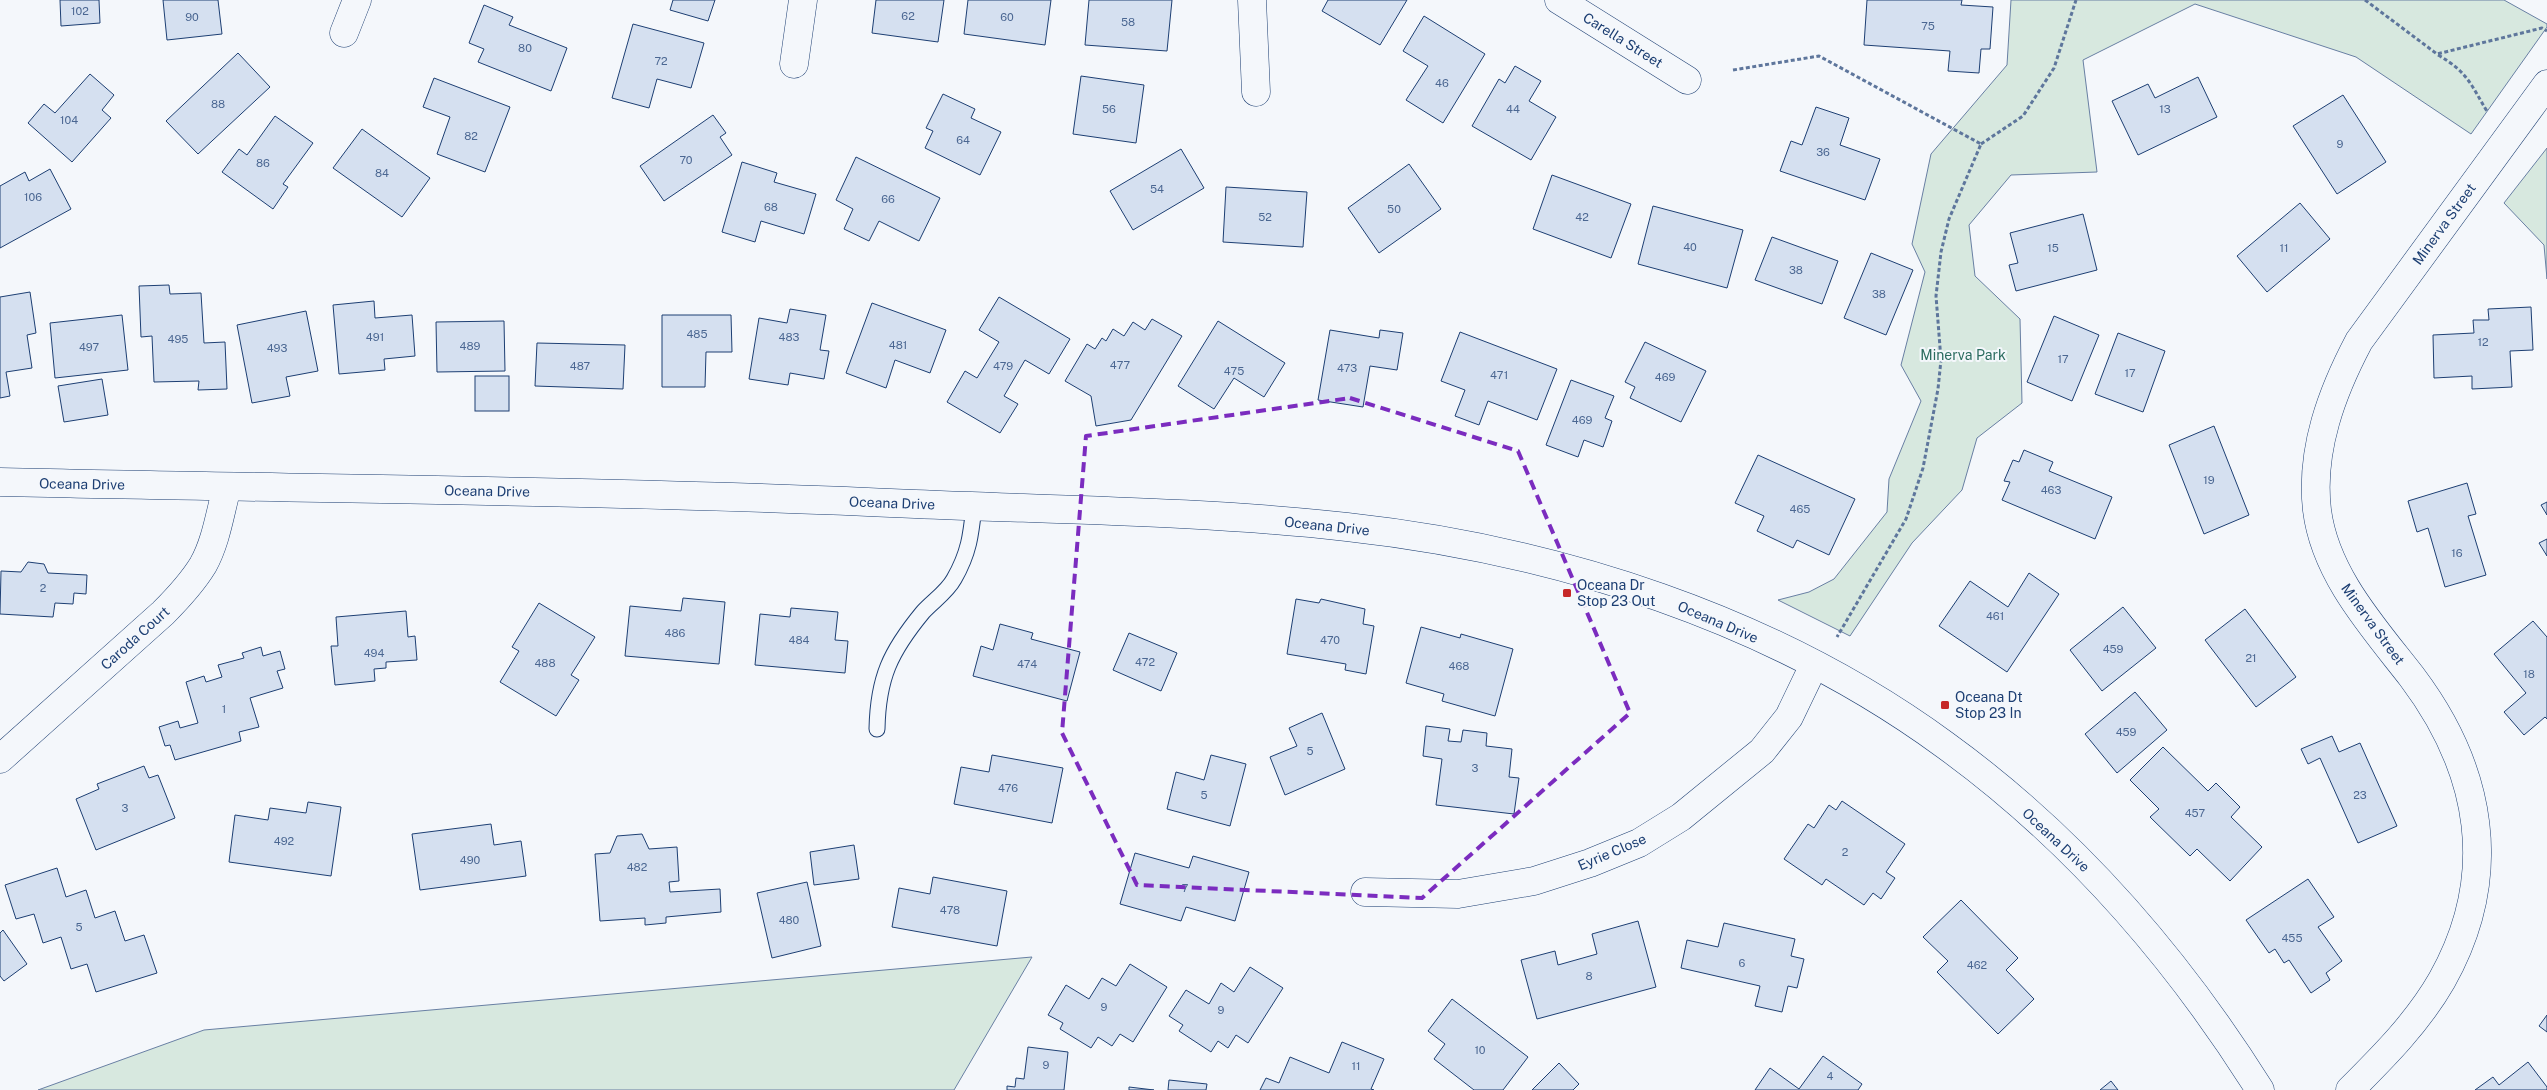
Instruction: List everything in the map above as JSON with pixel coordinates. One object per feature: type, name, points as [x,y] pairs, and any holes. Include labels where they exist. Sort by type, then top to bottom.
[{"type":"street","points":[[344,33],[357,0]]},
{"type":"street","points":[[794,64],[803,0]]},
{"type":"street","points":[[1252,0],[1256,92]]},
{"type":"street","name":"Carella Street","points":[[1558,0],[1687,80]]},
{"type":"street","name":"Minerva Street","points":[[2350,1090],[2390,1050],[2442,980],[2464,934],[2474,888],[2477,842],[2472,796],[2459,756],[2438,712],[2366,617],[2341,579],[2324,540],[2317,510],[2317,474],[2324,423],[2338,381],[2359,340],[2547,84]]},
{"type":"street","name":"Oceana Drive","points":[[0,482],[735,496],[1234,517],[1351,527],[1469,545],[1598,576],[1716,620],[1814,666],[1873,697],[1944,744],[1998,786],[2102,883],[2168,959],[2226,1036],[2260,1090]]},
{"type":"street","name":"Caroda Court","points":[[0,759],[163,613],[186,589],[203,564],[212,542],[226,487]]},
{"type":"street","name":"Eyrie Close","points":[[1365,892],[1458,894],[1524,883],[1590,863],[1639,843],[1681,817],[1762,751],[1790,717],[1814,666]]},
{"type":"lane","points":[[877,729],[877,707],[883,674],[895,651],[923,612],[953,581],[969,549],[974,506]]},
{"type":"path","points":[[1837,637],[1906,519],[1923,468],[1938,389],[1941,360],[1936,296],[1941,252],[1949,219],[1981,144],[2023,116],[2054,68],[2076,0]]},
{"type":"path","points":[[2365,0],[2438,54],[2456,65],[2470,80],[2491,117]]},
{"type":"path","points":[[2438,54],[2542,28],[2547,31]]},
{"type":"path","points":[[1733,70],[1819,56],[1981,144]]},
{"type":"highlighted area","points":[[1350,398],[1518,451],[1630,713],[1422,898],[1137,885],[1062,733],[1086,436]]},
{"type":"green space","name":"Minerva Park","points":[[2011,0],[2504,0],[2547,24],[2547,27],[2471,134],[2356,57],[2195,4],[2083,60],[2097,172],[2011,175],[1969,225],[1975,276],[2020,319],[2022,403],[1977,438],[1962,490],[1912,543],[1850,636],[1778,600],[1809,592],[1834,579],[1887,512],[1889,479],[1921,401],[1901,365],[1925,272],[1912,244],[1931,154],[2007,65]]},
{"type":"green space","points":[[2547,148],[2547,279],[2544,245],[2504,203]]},
{"type":"green space","points":[[1032,957],[954,1090],[38,1090],[204,1030]]},
{"type":"building","points":[[60,0],[99,0],[100,23],[61,26]]},
{"type":"building","points":[[163,0],[218,0],[222,34],[167,40]]},
{"type":"building","points":[[673,0],[715,0],[708,21],[670,10]]},
{"type":"building","points":[[876,0],[944,0],[938,42],[872,33]]},
{"type":"building","points":[[968,0],[1051,0],[1045,45],[964,34]]},
{"type":"building","points":[[1089,0],[1172,0],[1167,51],[1085,45]]},
{"type":"building","points":[[1328,0],[1407,0],[1380,45],[1322,11]]},
{"type":"building","points":[[1867,0],[1962,0],[1961,5],[1993,7],[1990,49],[1981,49],[1979,73],[1948,71],[1950,51],[1864,45]]},
{"type":"building","points":[[484,5],[513,17],[509,25],[567,48],[551,91],[478,62],[484,49],[469,43]]},
{"type":"building","points":[[1424,16],[1485,54],[1443,123],[1406,100],[1428,66],[1403,51]]},
{"type":"building","points":[[633,24],[704,43],[691,88],[657,79],[649,108],[612,98]]},
{"type":"building","points":[[238,53],[270,87],[198,154],[166,121]]},
{"type":"building","points":[[1515,66],[1541,81],[1529,101],[1556,117],[1531,160],[1472,126],[1499,79],[1505,83]]},
{"type":"building","points":[[90,74],[114,95],[102,110],[111,118],[72,162],[28,123],[44,104],[55,113]]},
{"type":"building","points":[[1081,76],[1144,85],[1136,143],[1073,134]]},
{"type":"building","points":[[2198,77],[2217,117],[2138,155],[2112,101],[2148,84],[2155,98]]},
{"type":"building","points":[[434,78],[510,107],[485,172],[437,154],[450,117],[423,107]]},
{"type":"building","points":[[943,94],[975,109],[971,118],[1001,132],[980,175],[925,148],[933,131],[926,128]]},
{"type":"building","points":[[2343,95],[2386,162],[2337,194],[2293,126]]},
{"type":"building","points":[[1816,107],[1849,118],[1840,145],[1880,159],[1865,200],[1780,171],[1791,141],[1802,145]]},
{"type":"building","points":[[713,115],[726,133],[720,137],[732,155],[664,201],[640,166]]},
{"type":"building","points":[[275,116],[313,143],[283,184],[288,187],[273,209],[222,172],[239,149],[247,155]]},
{"type":"building","points":[[362,129],[430,178],[402,217],[333,168]]},
{"type":"building","points":[[1181,149],[1204,188],[1133,230],[1110,191]]},
{"type":"building","points":[[856,157],[940,198],[919,241],[879,221],[869,241],[844,229],[853,209],[836,200]]},
{"type":"building","points":[[742,162],[777,173],[774,182],[816,194],[804,234],[761,221],[755,242],[722,232]]},
{"type":"building","points":[[1409,164],[1441,209],[1379,253],[1348,208]]},
{"type":"building","points":[[50,169],[71,209],[0,248],[0,186],[25,172],[29,181]]},
{"type":"building","points":[[1552,175],[1631,204],[1611,258],[1533,229]]},
{"type":"building","points":[[1226,187],[1307,192],[1303,247],[1223,242]]},
{"type":"building","points":[[2300,203],[2330,239],[2267,292],[2237,256]]},
{"type":"building","points":[[1653,206],[1743,230],[1727,288],[1638,264]]},
{"type":"building","points":[[2083,214],[2097,270],[2016,291],[2009,265],[2018,263],[2010,233]]},
{"type":"building","points":[[1772,237],[1838,261],[1822,304],[1755,280]]},
{"type":"building","points":[[1871,253],[1913,270],[1886,335],[1844,318]]},
{"type":"building","points":[[169,285],[170,294],[201,293],[204,343],[225,342],[227,389],[198,390],[199,381],[154,382],[152,336],[141,337],[139,286]]},
{"type":"building","points":[[30,292],[36,333],[27,335],[32,368],[6,372],[10,396],[0,398],[0,297]]},
{"type":"building","points":[[999,297],[1070,339],[1049,374],[1025,360],[1004,396],[1018,404],[1000,433],[947,402],[965,371],[977,378],[999,342],[979,330]]},
{"type":"building","points":[[374,301],[375,318],[412,315],[415,356],[384,359],[385,370],[339,374],[333,305]]},
{"type":"building","points":[[872,303],[946,330],[930,373],[895,360],[886,388],[846,373]]},
{"type":"building","points":[[2531,307],[2533,350],[2510,351],[2512,387],[2472,389],[2472,376],[2434,378],[2433,335],[2474,333],[2473,320],[2489,320],[2488,309]]},
{"type":"building","points":[[790,309],[826,315],[820,350],[829,351],[824,379],[790,373],[788,385],[749,379],[759,318],[787,323]]},
{"type":"building","points":[[306,311],[318,371],[286,377],[290,396],[252,403],[237,325]]},
{"type":"building","points":[[122,315],[128,370],[55,378],[50,323]]},
{"type":"building","points":[[662,315],[731,315],[732,352],[706,352],[705,387],[662,387]]},
{"type":"building","points":[[2054,316],[2099,335],[2072,401],[2027,382]]},
{"type":"building","points":[[1152,319],[1182,336],[1131,420],[1096,426],[1091,396],[1065,381],[1087,344],[1095,349],[1102,338],[1106,341],[1113,329],[1124,336],[1133,322],[1145,330]]},
{"type":"building","points":[[504,321],[505,371],[437,372],[436,322]]},
{"type":"building","points":[[1218,321],[1285,363],[1264,397],[1234,378],[1214,409],[1178,386]]},
{"type":"building","points":[[1330,330],[1379,338],[1380,330],[1403,333],[1397,370],[1370,366],[1363,407],[1318,400]]},
{"type":"building","points":[[1460,332],[1557,369],[1537,420],[1488,401],[1479,425],[1455,416],[1465,390],[1441,381]]},
{"type":"building","points":[[2118,333],[2165,351],[2143,412],[2095,394]]},
{"type":"building","points":[[1645,342],[1706,371],[1681,422],[1630,398],[1635,387],[1625,382]]},
{"type":"building","points":[[537,343],[625,345],[623,389],[535,386]]},
{"type":"building","points":[[475,376],[509,376],[509,411],[475,411]]},
{"type":"building","points":[[102,379],[108,415],[64,422],[58,386]]},
{"type":"building","points":[[1571,380],[1614,396],[1605,418],[1612,421],[1603,447],[1584,440],[1578,457],[1546,445]]},
{"type":"building","points":[[2214,426],[2249,515],[2204,534],[2169,445]]},
{"type":"building","points":[[2024,450],[2053,462],[2049,471],[2112,497],[2095,539],[2002,500],[2010,482],[2004,481],[2013,460],[2019,462]]},
{"type":"building","points":[[1758,455],[1855,499],[1829,555],[1797,540],[1793,548],[1757,531],[1764,516],[1735,503]]},
{"type":"building","points":[[2467,483],[2476,514],[2468,516],[2486,575],[2445,587],[2428,528],[2417,532],[2408,501]]},
{"type":"building","points":[[2547,502],[2547,515],[2541,505]]},
{"type":"building","points":[[2547,539],[2547,556],[2539,543]]},
{"type":"building","points":[[28,562],[44,564],[48,573],[87,575],[86,594],[74,593],[73,604],[55,603],[53,617],[0,614],[1,571],[21,572]]},
{"type":"building","points":[[2029,573],[2059,594],[2007,672],[1939,626],[1970,581],[2008,607]]},
{"type":"building","points":[[683,598],[725,602],[719,664],[625,656],[630,606],[681,611]]},
{"type":"building","points":[[1296,599],[1319,603],[1321,599],[1365,609],[1363,624],[1374,626],[1366,674],[1345,670],[1346,664],[1287,654]]},
{"type":"building","points":[[539,603],[595,637],[571,675],[579,680],[556,716],[500,682],[519,651],[512,647]]},
{"type":"building","points":[[2123,607],[2156,648],[2102,691],[2070,650]]},
{"type":"building","points":[[791,608],[838,612],[835,640],[848,641],[845,673],[755,665],[760,614],[790,617]]},
{"type":"building","points":[[2245,609],[2296,677],[2256,707],[2205,640]]},
{"type":"building","points":[[406,611],[408,637],[415,636],[417,660],[386,662],[386,668],[374,669],[375,681],[335,685],[331,646],[338,646],[336,617]]},
{"type":"building","points":[[2533,621],[2547,637],[2547,719],[2545,717],[2524,735],[2504,712],[2526,693],[2494,654]]},
{"type":"building","points":[[1000,624],[1033,633],[1031,639],[1080,652],[1067,701],[973,676],[981,646],[993,650]]},
{"type":"building","points":[[1421,627],[1460,638],[1461,634],[1513,649],[1495,716],[1442,701],[1444,694],[1406,683]]},
{"type":"building","points":[[1129,633],[1177,653],[1161,691],[1113,670]]},
{"type":"building","points":[[261,647],[263,656],[280,651],[285,669],[277,671],[283,688],[250,698],[259,727],[239,732],[241,741],[175,760],[170,745],[165,746],[159,727],[178,721],[180,728],[198,723],[186,682],[204,676],[206,682],[222,677],[218,665],[244,658],[242,653]]},
{"type":"building","points":[[2135,692],[2167,730],[2117,773],[2085,734]]},
{"type":"building","points":[[1322,713],[1345,769],[1285,795],[1270,757],[1297,746],[1289,728]]},
{"type":"building","points":[[1426,726],[1450,729],[1448,741],[1461,742],[1463,730],[1487,733],[1486,746],[1512,749],[1509,777],[1519,778],[1514,814],[1436,805],[1442,759],[1423,756]]},
{"type":"building","points":[[2332,736],[2339,752],[2360,743],[2397,826],[2358,843],[2320,758],[2308,764],[2301,749]]},
{"type":"building","points":[[2163,747],[2208,791],[2216,783],[2240,807],[2231,817],[2262,847],[2230,881],[2197,849],[2190,856],[2150,817],[2159,809],[2130,780]]},
{"type":"building","points":[[992,755],[1063,768],[1052,823],[954,804],[961,767],[989,772]]},
{"type":"building","points":[[1211,755],[1246,764],[1230,826],[1167,809],[1176,772],[1204,780]]},
{"type":"building","points":[[144,766],[149,778],[158,775],[175,818],[96,850],[76,799],[99,789],[97,784]]},
{"type":"building","points":[[1842,801],[1905,844],[1886,872],[1895,878],[1881,899],[1873,893],[1864,905],[1826,879],[1822,885],[1784,859],[1808,824],[1814,828],[1829,805],[1836,810]]},
{"type":"building","points":[[308,802],[341,807],[331,876],[229,862],[235,815],[268,820],[270,808],[306,813]]},
{"type":"building","points":[[491,824],[494,845],[521,841],[526,876],[420,890],[412,834]]},
{"type":"building","points":[[642,834],[649,849],[677,847],[679,881],[669,882],[670,892],[720,889],[721,912],[666,917],[666,923],[645,925],[645,918],[600,921],[595,854],[610,853],[617,836]]},
{"type":"building","points":[[854,845],[859,879],[814,885],[810,852]]},
{"type":"building","points":[[1135,853],[1189,868],[1193,856],[1249,872],[1235,921],[1186,907],[1181,921],[1120,904]]},
{"type":"building","points":[[57,868],[66,897],[86,890],[95,918],[115,911],[125,941],[144,935],[157,973],[96,992],[87,964],[71,969],[61,937],[43,943],[34,914],[16,919],[5,885]]},
{"type":"building","points":[[933,877],[1007,891],[997,946],[892,927],[899,888],[930,894]]},
{"type":"building","points":[[2308,879],[2334,917],[2318,927],[2342,961],[2326,973],[2330,980],[2311,993],[2289,960],[2284,963],[2275,949],[2269,953],[2246,920]]},
{"type":"building","points":[[807,882],[821,946],[772,958],[757,893]]},
{"type":"building","points":[[1961,900],[2018,958],[2006,970],[2034,999],[1998,1034],[1937,972],[1948,961],[1923,937]]},
{"type":"building","points":[[1638,921],[1656,987],[1537,1019],[1521,960],[1555,951],[1558,965],[1597,954],[1592,934]]},
{"type":"building","points":[[1724,923],[1795,939],[1791,956],[1804,959],[1797,988],[1788,986],[1782,1012],[1755,1006],[1760,986],[1681,968],[1687,940],[1718,947]]},
{"type":"building","points":[[3,930],[27,964],[4,981],[0,976],[0,933]]},
{"type":"building","points":[[1130,964],[1167,987],[1133,1042],[1120,1034],[1112,1046],[1098,1037],[1091,1048],[1060,1029],[1063,1023],[1048,1015],[1066,985],[1089,999],[1102,978],[1116,986]]},
{"type":"building","points":[[1250,967],[1283,988],[1248,1043],[1236,1035],[1228,1048],[1218,1041],[1211,1052],[1179,1031],[1183,1025],[1169,1016],[1186,990],[1209,1004],[1221,983],[1234,992]]},
{"type":"building","points":[[1452,999],[1528,1057],[1503,1090],[1474,1090],[1434,1059],[1445,1044],[1428,1031]]},
{"type":"building","points":[[2547,1015],[2547,1032],[2539,1026]]},
{"type":"building","points":[[1342,1042],[1384,1059],[1371,1089],[1374,1090],[1260,1090],[1266,1078],[1279,1083],[1290,1057],[1329,1073]]},
{"type":"building","points":[[1028,1047],[1068,1052],[1064,1090],[1007,1090],[1007,1086],[1015,1087],[1016,1078],[1024,1079]]},
{"type":"building","points":[[1823,1056],[1862,1084],[1858,1090],[1755,1090],[1770,1068],[1799,1089]]},
{"type":"building","points":[[2528,1062],[2547,1087],[2547,1090],[2475,1090],[2493,1077],[2499,1085]]},
{"type":"building","points":[[1559,1063],[1579,1084],[1573,1090],[1532,1090]]},
{"type":"building","points":[[1169,1080],[1207,1084],[1206,1090],[1168,1090]]},
{"type":"building","points":[[2111,1081],[2118,1090],[2100,1090]]},
{"type":"building","points":[[1129,1087],[1154,1090],[1129,1090]]},
{"type":"place","name":"Oceana Dr Stop 23 Out","points":[[1567,593]]},
{"type":"place","name":"Oceana Dt Stop 23 In","points":[[1945,705]]}]
